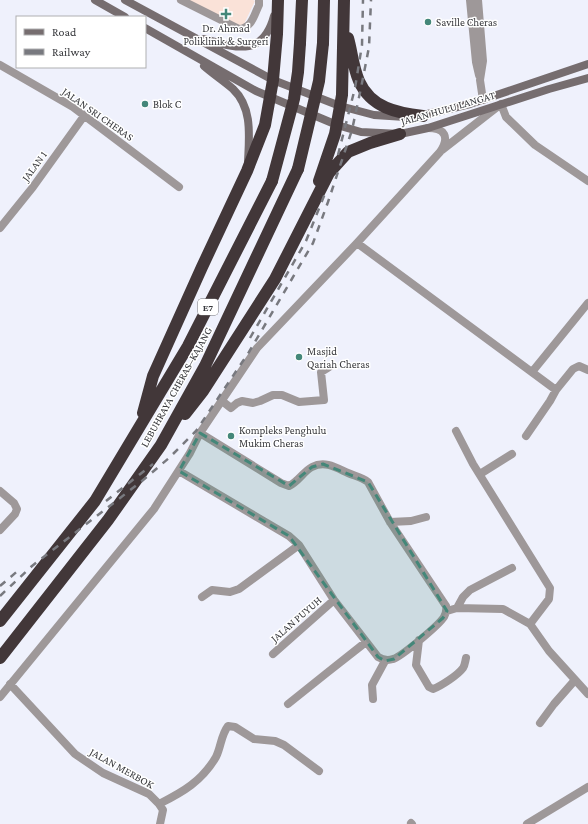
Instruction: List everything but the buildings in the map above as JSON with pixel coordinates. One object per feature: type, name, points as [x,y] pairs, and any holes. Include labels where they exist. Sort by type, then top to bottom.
[{"type":"highway","name":"LEBUHRAYA CHERAS–KAJANG","points":[[0,621],[95,501],[188,346],[272,181],[294,99],[298,72],[302,0]]},
{"type":"highway","name":"LEBUHRAYA CHERAS–KAJANG","points":[[0,658],[108,520],[161,445],[205,366],[298,168],[319,81],[323,44],[324,0]]},
{"type":"highway","points":[[307,214],[337,125],[342,95],[344,0]]},
{"type":"highway","points":[[138,430],[153,376],[247,171],[265,125],[273,80],[278,1]]},
{"type":"highway","points":[[344,24],[359,81],[371,98],[390,110],[424,116]]},
{"type":"highway","points":[[161,445],[203,391],[275,279],[329,173],[348,152],[370,143],[400,134]]},
{"type":"main road","points":[[95,0],[124,16]]},
{"type":"main road","points":[[125,0],[188,34],[235,46],[245,47],[253,45],[266,37],[272,24],[278,1]]},
{"type":"main road","points":[[146,29],[181,49],[234,90],[242,101],[249,124],[247,171]]},
{"type":"main road","name":"JALAN HULU LANGAT","points":[[188,34],[273,80],[340,106],[374,116],[424,116],[483,100],[588,64]]},
{"type":"main road","name":"JALAN HULU LANGAT","points":[[181,49],[256,91],[337,125],[361,132],[400,134],[428,128],[588,78]]},
{"type":"street","points":[[180,0],[239,29],[245,28],[249,24],[259,1]]},
{"type":"street","points":[[470,0],[474,48],[483,100]]},
{"type":"street","points":[[478,0],[483,61],[480,80]]},
{"type":"street","name":"JALAN SRI CHERAS","points":[[0,65],[73,108],[180,187]]},
{"type":"street","points":[[440,152],[501,104],[506,117],[535,145],[588,181]]},
{"type":"street","name":"JALAN 1","points":[[0,228],[33,187],[84,116]]},
{"type":"street","points":[[0,697],[154,508],[179,471],[200,434],[257,348],[440,152],[445,145],[446,139],[442,132],[436,128],[428,128]]},
{"type":"street","points":[[356,243],[556,390]]},
{"type":"street","points":[[532,372],[588,303]]},
{"type":"street","points":[[526,436],[556,390],[573,369],[579,366],[588,370]]},
{"type":"street","points":[[222,401],[230,408],[242,401],[260,401],[273,395],[282,395],[299,402],[324,400],[321,372],[329,367]]},
{"type":"street","points":[[456,431],[480,474],[550,588],[549,599],[530,624]]},
{"type":"street","points":[[200,434],[280,483],[289,486],[294,484],[312,467],[323,464],[334,466],[363,478],[368,482],[390,522],[446,606],[447,611]]},
{"type":"street","points":[[480,474],[512,454]]},
{"type":"street","points":[[179,471],[289,536],[299,545],[334,600],[378,657],[385,661],[394,659],[419,640],[443,618],[447,611],[457,608],[503,609],[530,624],[549,651],[588,694]]},
{"type":"street","points":[[0,491],[14,503],[17,509],[15,514],[0,530]]},
{"type":"street","points":[[390,522],[411,521],[426,517]]},
{"type":"street","points":[[202,597],[212,590],[230,592],[239,589],[299,545]]},
{"type":"street","points":[[457,608],[463,597],[470,590],[512,568]]},
{"type":"street","name":"JALAN PUYUH","points":[[273,654],[334,600]]},
{"type":"street","points":[[419,640],[416,664],[430,687],[433,689],[460,672],[464,666],[466,658]]},
{"type":"street","points":[[288,704],[366,642]]},
{"type":"street","points":[[373,699],[372,684],[385,661]]},
{"type":"street","points":[[540,723],[575,680]]},
{"type":"street","name":"JALAN MERBOK","points":[[10,684],[75,754],[103,773],[149,794],[163,810],[160,824]]},
{"type":"street","points":[[159,804],[185,791],[202,776],[216,757],[224,732],[228,726],[235,727],[248,737],[275,741],[284,745],[319,771]]},
{"type":"street","points":[[531,823],[588,787]]},
{"type":"highlighted area","points":[[200,433],[289,486],[312,467],[323,464],[368,482],[447,611],[443,618],[394,659],[385,661],[378,657],[289,536],[179,471]]},
{"type":"shaded area","points":[[187,0],[255,1],[244,24],[239,26]]},
{"type":"railway","points":[[338,155],[355,88],[362,45],[363,0]]},
{"type":"railway","points":[[0,596],[32,566],[142,481],[169,458],[196,431],[249,352],[313,243],[328,202],[352,130],[361,88],[369,47],[371,0]]},
{"type":"railway","points":[[250,338],[306,241],[326,191]]},
{"type":"railway","points":[[106,501],[153,464]]},
{"type":"railway","points":[[0,586],[20,569]]},
{"type":"place","name":"Dr. Ahmad Poliklinik & Surgeri","points":[[226,14]]},
{"type":"place","name":"Saville Cheras","points":[[428,22]]},
{"type":"place","name":"Blok C","points":[[145,104]]},
{"type":"place","name":"Masjid Qariah Cheras","points":[[299,357]]},
{"type":"place","name":"Kompleks Penghulu Mukim Cheras","points":[[231,436]]}]
